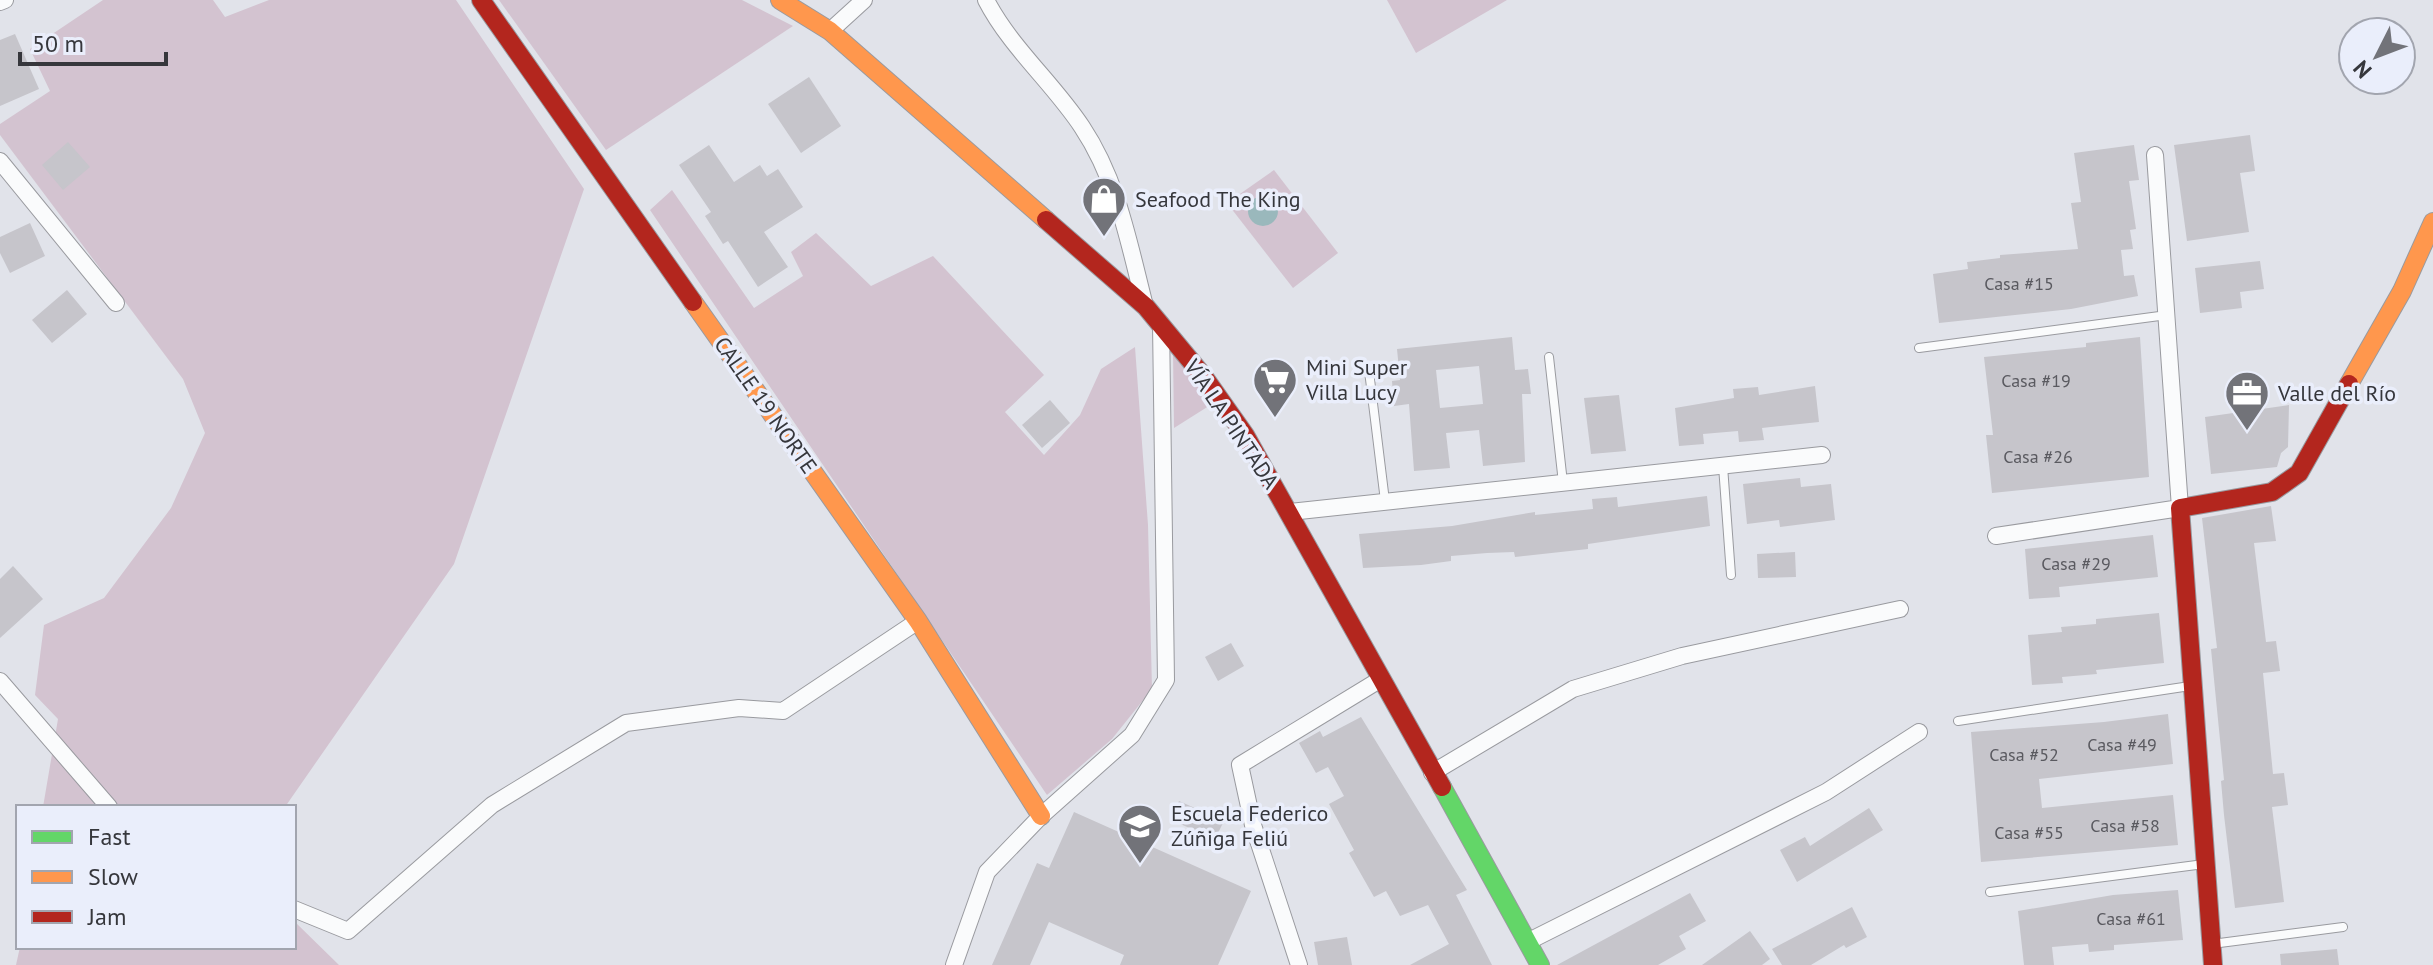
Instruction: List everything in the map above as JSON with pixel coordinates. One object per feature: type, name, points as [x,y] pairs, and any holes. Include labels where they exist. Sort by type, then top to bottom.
[{"type":"street","name":"CALLE 19 NORTE","points":[[481,0],[918,621],[1041,816]]},
{"type":"street","name":"VÍA LA PINTADA","points":[[780,0],[830,31],[1146,307],[1161,324],[1245,435],[1540,965]]},
{"type":"street","points":[[830,31],[864,0]]},
{"type":"street","points":[[986,0],[1005,31],[1081,125],[1102,161],[1117,198],[1146,307]]},
{"type":"street","points":[[2155,155],[2213,965]]},
{"type":"street","points":[[0,161],[116,303]]},
{"type":"street","points":[[1996,536],[2272,492],[2299,473],[2402,291],[2433,222]]},
{"type":"street","points":[[954,965],[987,872],[1041,816],[1132,735],[1166,680],[1161,324]]},
{"type":"street","points":[[1290,512],[1822,455]]},
{"type":"street","points":[[1432,773],[1573,689],[1682,656],[1900,609]]},
{"type":"street","points":[[296,910],[348,931],[492,805],[626,723],[739,708],[783,711],[918,621]]},
{"type":"street","points":[[1299,965],[1253,825],[1240,765],[1381,679]]},
{"type":"street","points":[[0,681],[107,805]]},
{"type":"street","points":[[1527,942],[1826,792],[1919,732]]},
{"type":"lane","points":[[1919,348],[2167,315]]},
{"type":"lane","points":[[1549,357],[1563,483]]},
{"type":"lane","points":[[1369,371],[1385,501]]},
{"type":"lane","points":[[1723,466],[1731,575]]},
{"type":"lane","points":[[1958,721],[2191,686]]},
{"type":"lane","points":[[1990,892],[2205,864]]},
{"type":"lane","points":[[2211,945],[2343,927]]},
{"type":"shaded area","points":[[103,0],[213,0],[225,17],[269,0],[456,0],[584,189],[454,564],[286,805],[43,805],[58,719],[35,695],[44,625],[104,598],[171,508],[205,433],[183,379],[0,135],[0,124],[50,91],[30,49]]},
{"type":"shaded area","points":[[499,0],[742,0],[793,26],[606,150]]},
{"type":"shaded area","points":[[1387,0],[1507,0],[1416,53]]},
{"type":"shaded area","points":[[1274,170],[1338,253],[1293,288],[1227,203]]},
{"type":"shaded area","points":[[672,190],[754,308],[803,276],[791,252],[816,233],[871,286],[933,256],[1044,375],[1005,412],[1044,455],[1080,415],[1101,369],[1135,347],[1148,525],[1152,689],[1112,739],[1047,795],[650,210]]},
{"type":"shaded area","points":[[1173,352],[1212,404],[1174,428]]},
{"type":"shaded area","points":[[296,923],[339,965],[16,965],[20,949],[296,949]]},
{"type":"water","points":[[1263,196],[1269,197],[1277,205],[1277,217],[1269,225],[1263,226],[1257,225],[1249,217],[1248,211],[1249,205],[1257,197]]},
{"type":"building","points":[[15,34],[39,89],[0,106],[0,40]]},
{"type":"building","points":[[809,77],[841,126],[801,153],[768,104]]},
{"type":"building","points":[[2250,135],[2255,171],[2240,173],[2249,232],[2187,241],[2174,145]]},
{"type":"building","points":[[68,142],[90,167],[63,190],[42,165]]},
{"type":"building","points":[[709,145],[734,182],[760,165],[767,176],[778,169],[803,207],[764,232],[788,267],[758,287],[728,241],[723,244],[705,216],[711,212],[679,165]]},
{"type":"building","points":[[2134,145],[2139,180],[2129,181],[2136,229],[2130,230],[2133,249],[2121,250],[2124,276],[2134,275],[2138,296],[2071,309],[1939,323],[1933,274],[1968,269],[1967,262],[2000,258],[2000,255],[2078,249],[2071,203],[2081,202],[2074,153]]},
{"type":"building","points":[[30,223],[45,256],[10,273],[0,253],[0,237]]},
{"type":"building","points":[[2260,261],[2264,289],[2240,292],[2242,308],[2200,313],[2195,268]]},
{"type":"building","points":[[67,290],[87,314],[52,343],[32,320]]},
{"type":"building","points":[[1512,337],[1515,370],[1528,369],[1531,394],[1522,394],[1525,462],[1483,466],[1479,430],[1446,433],[1450,468],[1414,471],[1409,404],[1394,406],[1392,381],[1400,380],[1397,349]],"holes":[[[1479,366],[1483,404],[1440,408],[1436,370]]]},
{"type":"building","points":[[2140,337],[2149,477],[1992,493],[1986,435],[1993,435],[1984,357],[2086,347],[2086,343]]},
{"type":"building","points":[[1815,386],[1819,422],[1762,428],[1764,440],[1739,442],[1738,431],[1703,434],[1704,444],[1679,446],[1675,408],[1734,398],[1733,389],[1758,387],[1759,395]]},
{"type":"building","points":[[1619,395],[1626,451],[1591,454],[1584,398]]},
{"type":"building","points":[[1050,400],[1070,423],[1042,448],[1022,425]]},
{"type":"building","name":"Valle del Río","points":[[2289,405],[2288,447],[2281,453],[2277,467],[2211,474],[2205,417]]},
{"type":"building","points":[[1800,478],[1801,487],[1831,484],[1835,520],[1780,527],[1779,520],[1747,524],[1743,484]]},
{"type":"building","points":[[1707,496],[1710,526],[1588,544],[1588,549],[1515,557],[1514,552],[1451,556],[1451,561],[1363,568],[1359,534],[1452,526],[1535,512],[1535,515],[1593,509],[1592,499],[1617,497],[1618,507]]},
{"type":"building","points":[[2271,506],[2276,541],[2254,543],[2266,642],[2276,641],[2280,671],[2263,673],[2273,774],[2284,773],[2288,805],[2272,807],[2284,902],[2235,908],[2211,649],[2217,648],[2202,518]]},
{"type":"building","points":[[2153,535],[2158,577],[2059,587],[2060,597],[2029,599],[2025,549]]},
{"type":"building","points":[[1795,552],[1796,577],[1758,578],[1757,554]]},
{"type":"building","points":[[13,566],[43,599],[0,638],[0,579]]},
{"type":"building","points":[[2159,613],[2164,663],[2096,670],[2097,674],[2062,677],[2063,683],[2032,685],[2028,635],[2062,632],[2061,627],[2096,624],[2096,619]]},
{"type":"building","points":[[1231,643],[1244,666],[1218,681],[1205,657]]},
{"type":"building","points":[[2168,714],[2173,764],[2039,779],[2042,808],[2173,795],[2178,845],[1981,862],[1971,732]]},
{"type":"building","points":[[1361,717],[1467,890],[1456,895],[1492,965],[1410,965],[1449,944],[1428,905],[1400,916],[1386,891],[1374,897],[1349,853],[1354,850],[1329,804],[1344,796],[1328,767],[1316,773],[1299,743],[1320,731],[1323,737]]},
{"type":"building","points":[[1179,801],[1224,821],[1215,839],[1171,820]]},
{"type":"building","points":[[1869,808],[1883,830],[1797,882],[1780,850],[1805,837],[1810,846]]},
{"type":"building","points":[[1074,812],[1251,891],[1218,965],[1120,965],[1124,955],[1049,922],[1030,965],[992,965],[1037,863],[1049,868]]},
{"type":"building","points":[[2178,890],[2183,940],[2114,945],[2114,950],[2089,952],[2088,944],[2052,947],[2054,965],[2024,965],[2018,911],[2113,895]]},
{"type":"building","points":[[1690,893],[1706,921],[1679,936],[1686,949],[1658,965],[1557,965]]},
{"type":"building","points":[[1852,907],[1867,937],[1846,948],[1844,945],[1811,965],[1782,965],[1772,949]]},
{"type":"building","points":[[1750,931],[1770,959],[1762,965],[1702,965]]},
{"type":"building","points":[[1347,937],[1352,965],[1318,965],[1314,942]]},
{"type":"building","points":[[2337,949],[2339,965],[2281,965],[2280,954]]},
{"type":"traffic: fast","points":[[1442,787],[1540,965]]},
{"type":"traffic: slow","points":[[780,0],[830,31],[1046,220]]},
{"type":"traffic: slow","points":[[2349,384],[2402,291],[2433,222]]},
{"type":"traffic: slow","points":[[693,302],[918,621],[1041,816]]},
{"type":"traffic: jam","points":[[481,0],[693,302]]},
{"type":"traffic: jam","points":[[1046,220],[1146,307],[1204,377],[1245,435],[1442,787]]},
{"type":"traffic: jam","points":[[2213,965],[2180,508],[2272,492],[2299,473],[2349,384]]},
{"type":"place","name":"Seafood The King","points":[[1104,238]]},
{"type":"place","name":"Mini Super Villa Lucy","points":[[1275,419]]},
{"type":"place","name":"Valle del Río","points":[[2247,432]]},
{"type":"place","name":"Escuela Federico Zúñiga Feliú","points":[[1140,865]]}]
